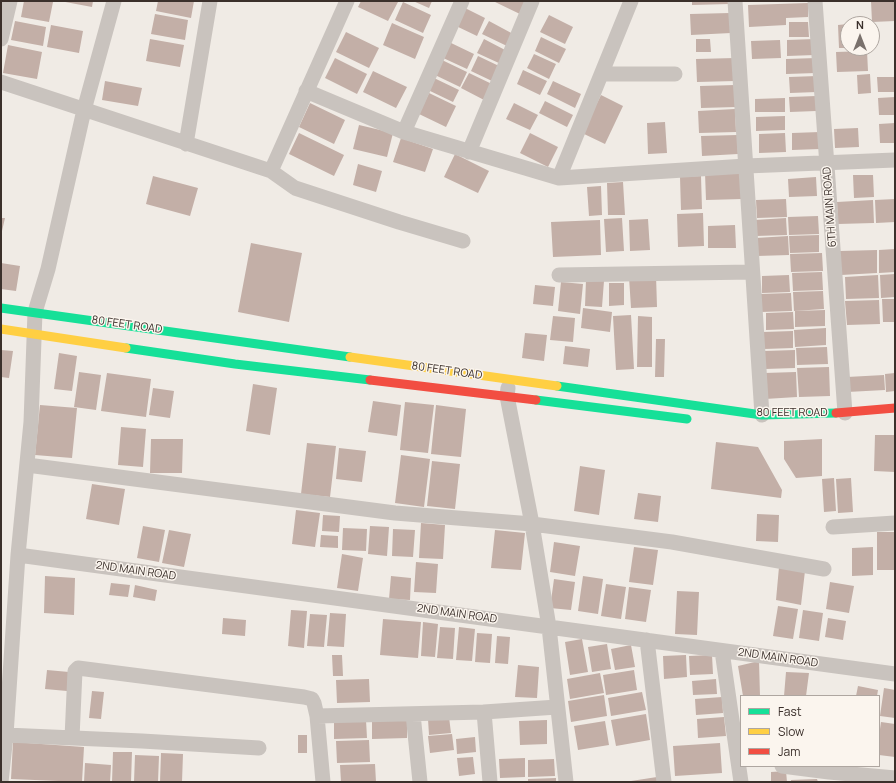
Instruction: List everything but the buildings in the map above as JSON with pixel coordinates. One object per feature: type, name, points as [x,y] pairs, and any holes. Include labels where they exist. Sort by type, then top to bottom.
[{"type":"main road","name":"80 FEET ROAD","points":[[1,308],[762,415],[845,413],[895,408]]},
{"type":"main road","name":"80 FEET ROAD","points":[[1,329],[235,364],[508,396],[696,421]]},
{"type":"street","points":[[1,40],[10,1]]},
{"type":"street","points":[[1,782],[6,735],[18,555],[30,422],[35,312],[48,269],[84,110],[114,1]]},
{"type":"street","points":[[186,144],[210,1]]},
{"type":"street","points":[[271,171],[347,1]]},
{"type":"street","points":[[404,132],[462,1]]},
{"type":"street","points":[[469,152],[532,1]]},
{"type":"street","points":[[559,178],[631,1]]},
{"type":"street","points":[[735,1],[762,415]]},
{"type":"street","name":"6TH MAIN ROAD","points":[[815,1],[845,413]]},
{"type":"street","points":[[602,74],[675,74]]},
{"type":"street","points":[[1,82],[271,171],[295,188],[463,241]]},
{"type":"street","points":[[306,91],[404,132],[559,178],[746,166],[895,160]]},
{"type":"street","points":[[559,276],[752,272]]},
{"type":"street","points":[[509,379],[508,396],[532,524],[549,627],[566,782]]},
{"type":"street","points":[[26,465],[394,513],[532,524],[672,542],[824,569]]},
{"type":"street","points":[[833,527],[895,523]]},
{"type":"street","name":"2ND MAIN ROAD","points":[[18,555],[895,674]]},
{"type":"street","points":[[647,640],[664,782]]},
{"type":"street","points":[[722,651],[741,782]]},
{"type":"street","points":[[72,738],[74,670],[78,668],[308,697],[312,699],[314,703],[317,716],[323,782]]},
{"type":"street","points":[[317,716],[484,712],[557,707]]},
{"type":"street","points":[[484,712],[490,782]]},
{"type":"street","points":[[413,714],[420,782]]},
{"type":"street","points":[[6,735],[259,748]]},
{"type":"street","points":[[786,767],[829,777],[895,778]]},
{"type":"traffic: fast","points":[[1,308],[350,357]]},
{"type":"traffic: fast","points":[[126,348],[235,364],[370,380]]},
{"type":"traffic: fast","points":[[557,386],[762,415],[836,413]]},
{"type":"traffic: fast","points":[[536,400],[687,419]]},
{"type":"traffic: slow","points":[[1,329],[126,348]]},
{"type":"traffic: slow","points":[[350,357],[557,386]]},
{"type":"traffic: jam","points":[[370,380],[536,400]]},
{"type":"traffic: jam","points":[[836,413],[895,408]]}]
